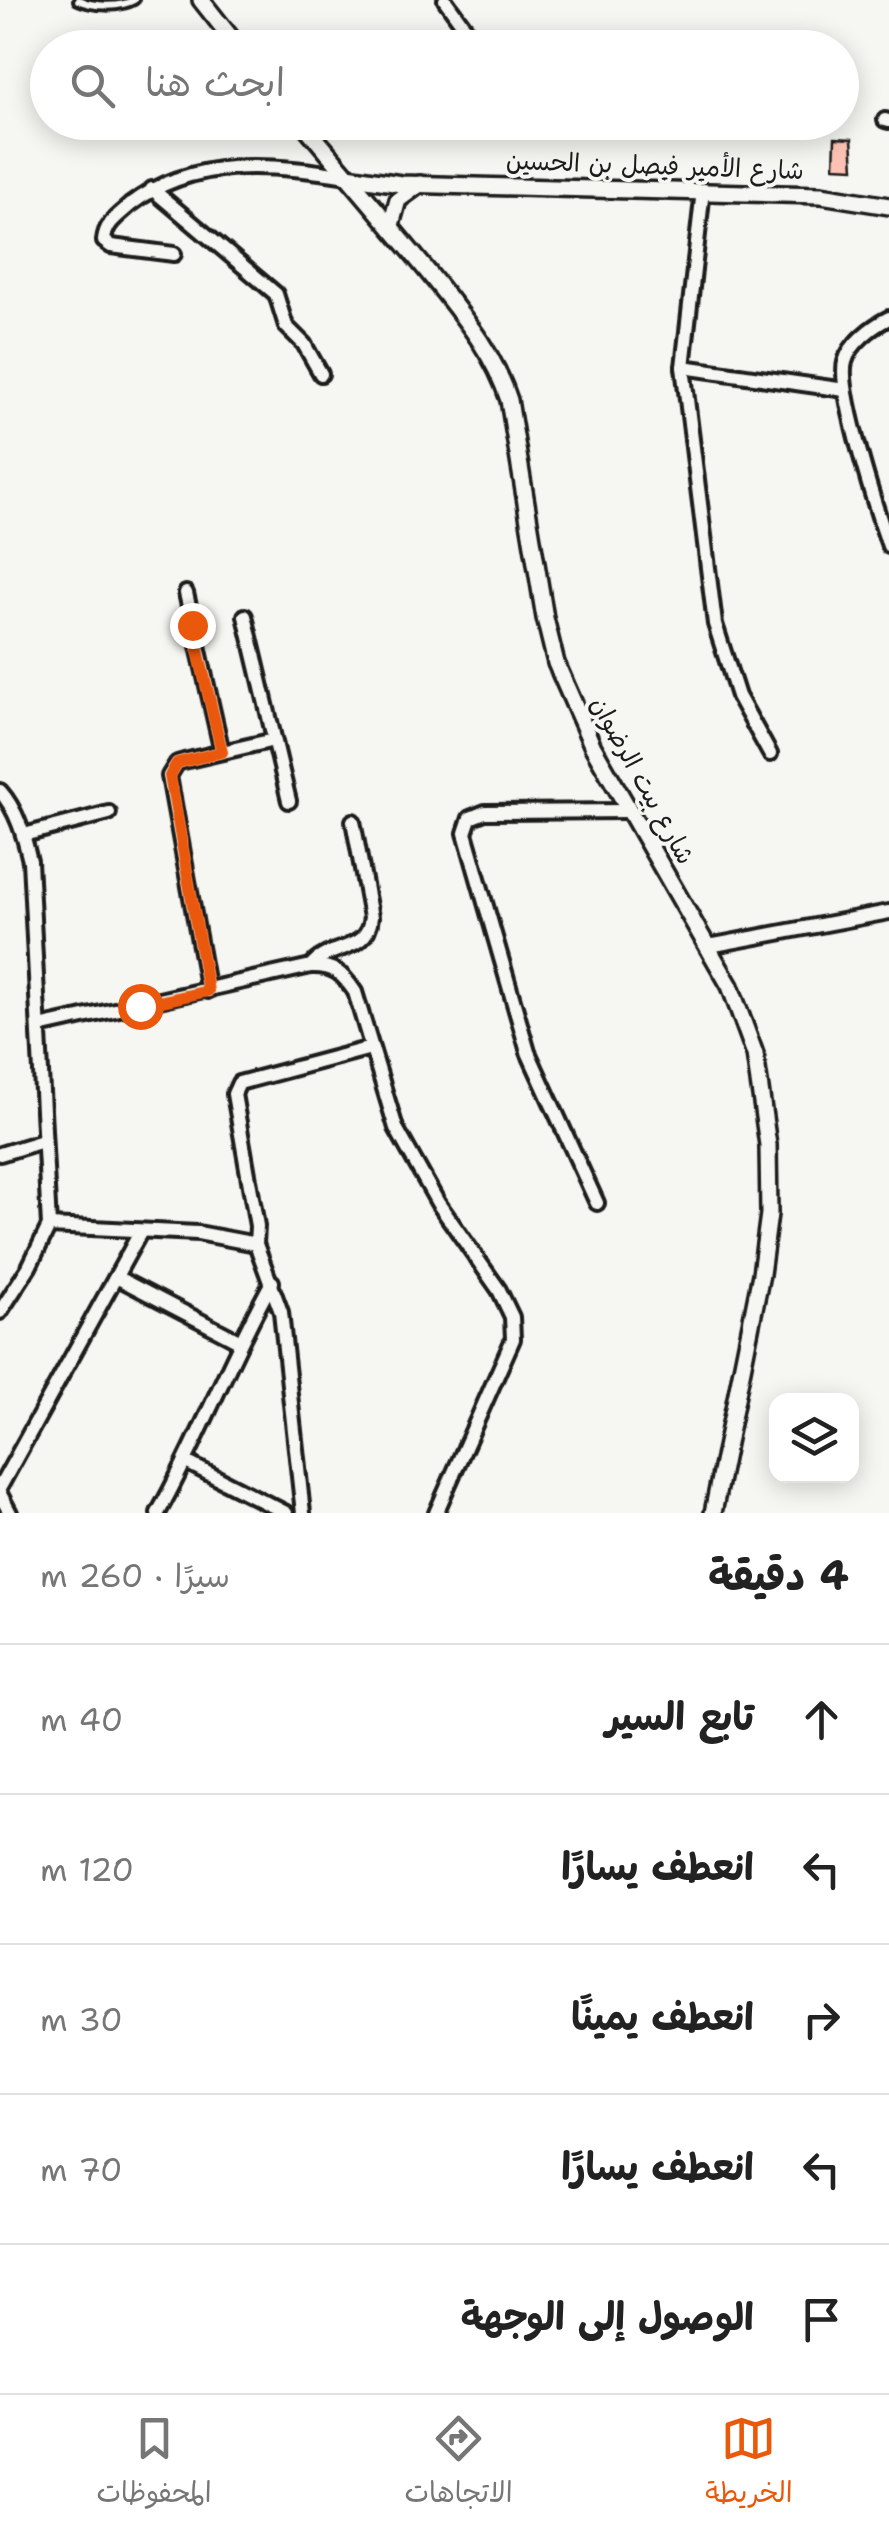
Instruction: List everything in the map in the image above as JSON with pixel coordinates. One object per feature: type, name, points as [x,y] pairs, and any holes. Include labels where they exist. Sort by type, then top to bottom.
[{"type":"street","points":[[201,0],[225,30]]},
{"type":"street","points":[[445,0],[467,30]]},
{"type":"street","name":"شارع بيت الرضوان","points":[[317,140],[390,224],[485,345],[502,378],[556,664],[593,747],[709,946],[739,1006],[756,1054],[769,1167],[769,1214],[713,1513]]},
{"type":"street","points":[[174,254],[122,248],[104,241],[111,221],[152,190],[190,175],[244,166],[346,176]]},
{"type":"street","name":"شارع الأمير فيصل بن الحسين","points":[[346,176],[420,184],[821,195],[889,206]]},
{"type":"street","points":[[390,224],[398,200],[420,184]]},
{"type":"street","points":[[152,190],[276,294],[286,326],[304,344],[321,374]]},
{"type":"street","points":[[702,190],[683,366],[715,624],[738,696],[770,754]]},
{"type":"street","points":[[889,318],[869,329],[845,362],[845,390],[889,546]]},
{"type":"street","points":[[683,366],[845,390]]},
{"type":"street","points":[[186,593],[222,752]]},
{"type":"street","points":[[245,616],[289,801]]},
{"type":"street","points":[[208,991],[170,776],[177,763],[274,740]]},
{"type":"street","points":[[0,790],[24,835],[30,860],[48,1226],[29,1267],[0,1312]]},
{"type":"street","points":[[597,1204],[528,1052],[466,833],[470,818],[486,812],[628,811]]},
{"type":"street","points":[[24,835],[109,813]]},
{"type":"street","points":[[311,966],[324,954],[359,942],[369,930],[371,917],[353,821]]},
{"type":"street","points":[[709,946],[889,912]]},
{"type":"street","points":[[40,1027],[311,966],[330,966],[345,976],[355,992],[396,1128],[438,1202],[500,1290],[512,1318],[513,1339],[436,1513]]},
{"type":"street","points":[[303,1513],[281,1312],[256,1244],[236,1088],[239,1083],[371,1048]]},
{"type":"street","points":[[0,1154],[44,1140]]},
{"type":"street","points":[[48,1226],[198,1233],[256,1244]]},
{"type":"street","points":[[0,1486],[141,1230]]},
{"type":"street","points":[[116,1277],[239,1342]]},
{"type":"street","points":[[158,1513],[186,1462],[239,1342],[272,1282]]},
{"type":"street","points":[[186,1462],[286,1513]]},
{"type":"street","points":[[0,1494],[10,1513]]},
{"type":"lane","points":[[78,0],[86,4],[122,5],[134,0]]},
{"type":"building","points":[[835,140],[852,140],[854,168],[834,167]]},
{"type":"route","points":[[140,1006],[208,991],[170,783],[177,763],[222,752],[192,625]]}]
